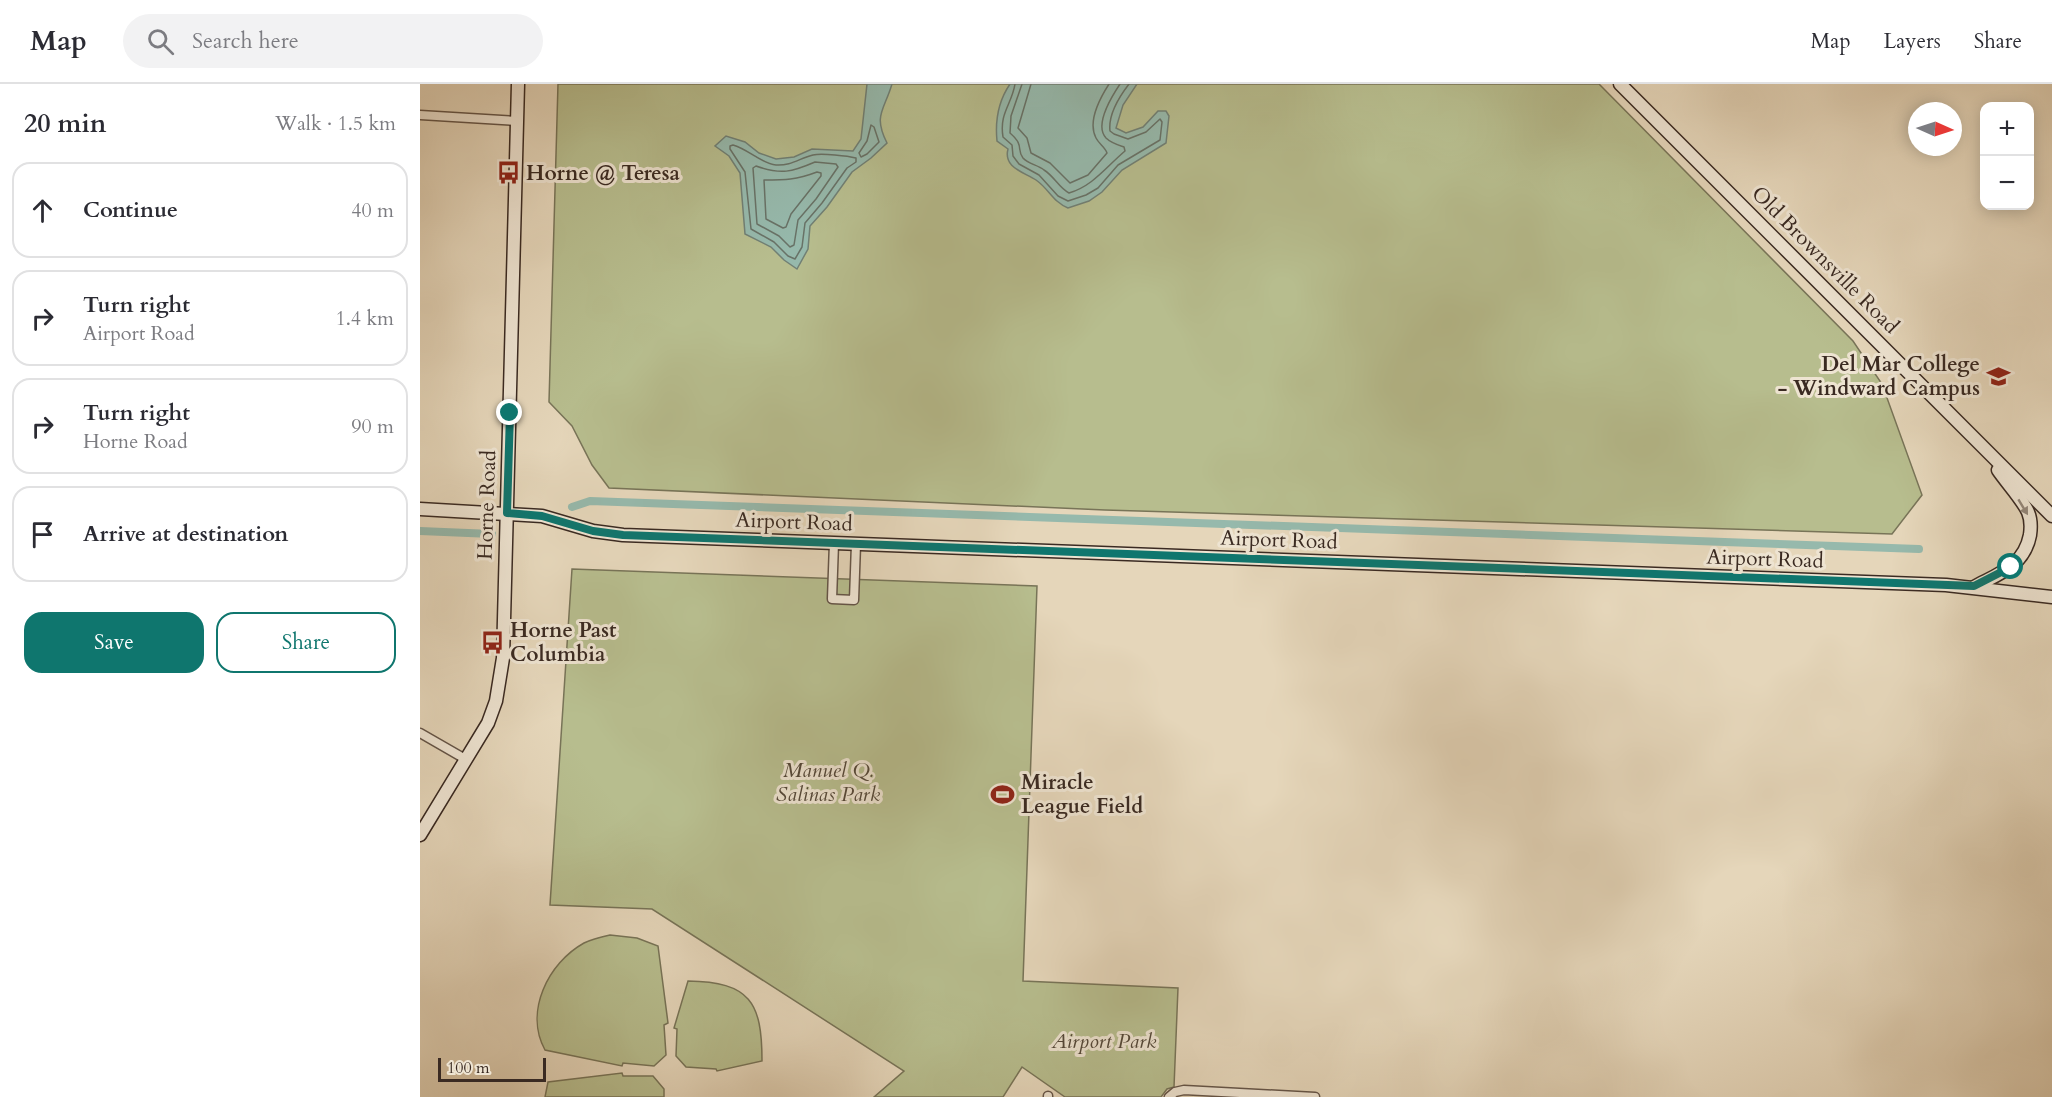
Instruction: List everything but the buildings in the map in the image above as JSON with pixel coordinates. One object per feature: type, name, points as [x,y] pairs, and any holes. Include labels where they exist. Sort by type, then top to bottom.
[{"type":"street","name":"Horne Road","points":[[420,835],[488,723],[500,681],[503,658],[518,84]]},
{"type":"street","name":"Old Brownsville Road","points":[[1620,84],[2052,516]]},
{"type":"street","points":[[420,115],[518,121]]},
{"type":"street","points":[[1974,586],[2011,567],[2022,557],[2028,546],[2031,528],[2028,511],[1978,442]]},
{"type":"street","name":"Airport Road","points":[[420,509],[542,516],[593,531],[623,535],[1974,586],[2046,596]]},
{"type":"street","points":[[834,543],[832,599],[843,600],[854,600],[856,544]]},
{"type":"street","points":[[2046,596],[2052,602]]},
{"type":"street","points":[[420,733],[467,760]]},
{"type":"street","points":[[1169,1097],[1175,1092],[1184,1090],[1316,1097]]},
{"type":"green space","points":[[558,84],[1599,84],[1853,341],[1882,384],[1922,495],[1892,534],[1105,510],[609,488],[592,465],[572,426],[549,402]]},
{"type":"green space","name":"Manuel Q. Salinas Park","points":[[572,569],[1037,586],[1023,981],[1178,988],[1174,1087],[1167,1089],[1161,1097],[1065,1097],[1022,1067],[1003,1097],[874,1097],[904,1071],[652,909],[550,905]]},
{"type":"green space","points":[[610,935],[637,938],[658,946],[668,1023],[664,1025],[666,1055],[654,1066],[623,1063],[622,1066],[545,1050],[539,1035],[537,1020],[539,1005],[550,976],[571,952],[584,943]]},
{"type":"green space","points":[[688,981],[726,986],[739,991],[748,999],[755,1010],[759,1024],[762,1061],[717,1071],[716,1069],[686,1067],[676,1056],[677,1029],[674,1028]]},
{"type":"green space","points":[[622,1073],[623,1076],[653,1076],[664,1089],[664,1097],[545,1097],[548,1082]]},
{"type":"water","points":[[867,84],[892,84],[880,119],[887,143],[852,172],[810,226],[808,249],[797,269],[771,247],[745,234],[740,173],[729,156],[715,146],[726,136],[745,142],[759,153],[776,159],[794,157],[812,149],[853,151],[861,139]]},
{"type":"water","points":[[1010,84],[1137,84],[1123,105],[1116,128],[1126,133],[1143,127],[1158,111],[1166,111],[1169,116],[1166,143],[1122,170],[1102,192],[1089,201],[1068,208],[1058,202],[1036,180],[1011,165],[1007,155],[1008,149],[997,141],[999,111]]},
{"type":"waterway","points":[[572,507],[590,501],[1919,549]]},
{"type":"waterway","points":[[420,531],[492,534]]},
{"type":"place","name":"Horne @ Teresa","points":[[508,173]]},
{"type":"place","name":"Del Mar College - Windward Campus","points":[[1998,376]]},
{"type":"place","name":"Horne Past Columbia","points":[[492,642]]},
{"type":"place","name":"Miracle League Field","points":[[1003,794]]},
{"type":"route","points":[[510,413],[507,513],[542,516],[593,531],[623,535],[1974,586],[2011,567]]},
{"type":"park label","name":"Airport Park","points":[[1104,1041]]}]
